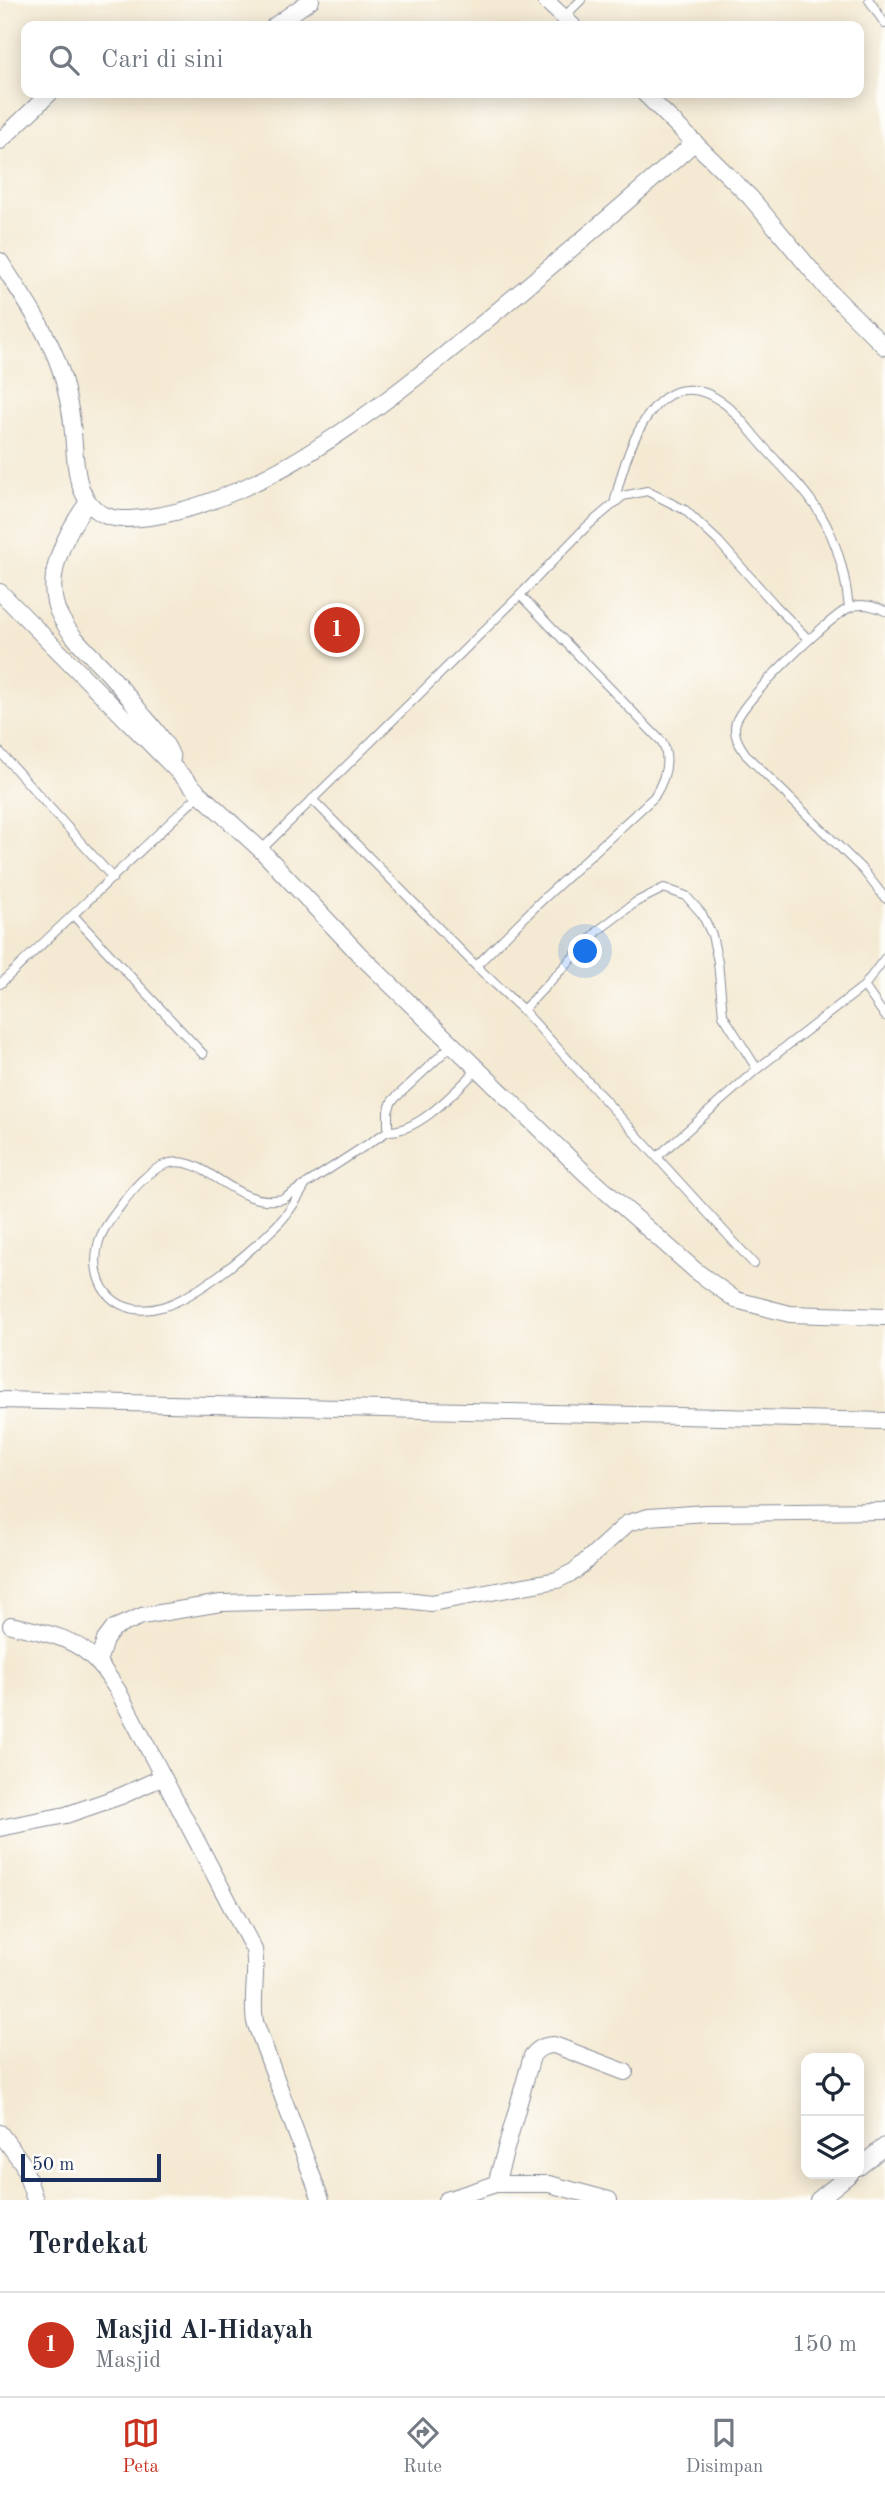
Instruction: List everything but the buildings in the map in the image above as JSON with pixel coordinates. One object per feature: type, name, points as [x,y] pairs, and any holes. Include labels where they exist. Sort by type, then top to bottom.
[{"type":"street","points":[[281,21],[311,0]]},
{"type":"street","points":[[545,0],[567,21]]},
{"type":"street","points":[[0,141],[45,98]]},
{"type":"street","points":[[649,98],[750,197],[828,290],[885,347]]},
{"type":"street","points":[[0,261],[54,350],[64,380],[72,422],[78,481],[88,502],[99,512],[117,520],[164,514],[217,499],[280,470],[333,436],[428,369],[636,195],[695,142]]},
{"type":"street","points":[[88,502],[75,519],[60,552],[54,591],[55,604],[60,617],[76,640],[111,676],[161,737],[174,768]]},
{"type":"street","points":[[0,592],[200,794],[261,850],[359,954],[587,1175],[696,1272],[736,1300],[790,1314],[885,1317]]},
{"type":"street","points":[[0,1400],[885,1421]]},
{"type":"street","points":[[98,1662],[105,1640],[114,1628],[142,1616],[221,1602],[398,1599],[430,1603],[557,1580],[585,1564],[628,1523],[649,1517],[706,1513],[885,1511]]},
{"type":"street","points":[[11,1625],[59,1637],[80,1647],[98,1662],[118,1691],[254,1950],[257,1969],[253,2008],[255,2022],[321,2200]]},
{"type":"street","points":[[0,1828],[66,1815],[121,1796],[163,1777]]},
{"type":"street","points":[[496,2184],[532,2056],[537,2050],[545,2045],[554,2045],[625,2072]]},
{"type":"street","points":[[1,2133],[23,2164],[35,2200]]},
{"type":"street","points":[[864,2163],[885,2146]]},
{"type":"street","points":[[818,2200],[844,2179]]},
{"type":"street","points":[[446,2200],[496,2184],[549,2184],[609,2200]]},
{"type":"lane","points":[[569,21],[581,0]]},
{"type":"lane","points":[[869,0],[885,24]]},
{"type":"lane","points":[[615,500],[640,426],[654,407],[680,391],[691,389],[706,394],[726,404],[811,499],[829,531],[841,562],[849,608]]},
{"type":"lane","points":[[261,850],[615,500],[633,493],[647,491],[685,510],[719,542],[809,640]]},
{"type":"lane","points":[[476,966],[540,902],[654,797],[661,786],[667,763],[666,749],[648,726],[520,595]]},
{"type":"lane","points":[[885,611],[865,605],[849,608],[809,640],[758,692],[740,714],[735,731],[747,756],[863,870],[885,898]]},
{"type":"lane","points":[[0,752],[113,878]]},
{"type":"lane","points":[[0,985],[200,794]]},
{"type":"lane","points":[[312,799],[476,966],[523,1010],[754,1264]]},
{"type":"lane","points":[[523,1010],[600,929],[636,902],[664,888],[686,896],[702,914],[712,935],[718,962],[723,1015],[757,1069]]},
{"type":"lane","points":[[73,915],[203,1054]]},
{"type":"lane","points":[[657,1157],[757,1069],[864,986],[885,957]]},
{"type":"lane","points":[[864,986],[885,1016]]},
{"type":"lane","points":[[388,1131],[388,1112],[392,1101],[453,1044]]},
{"type":"lane","points":[[306,1184],[296,1202],[276,1226],[190,1295],[163,1307],[134,1309],[114,1301],[102,1288],[98,1278],[98,1244],[107,1224],[136,1187],[161,1166],[186,1163],[251,1198],[284,1199],[306,1184],[388,1131],[396,1131],[419,1121],[478,1069]]},
{"type":"place","name":"Masjid Al-Hidayah","points":[[337,630]]}]
